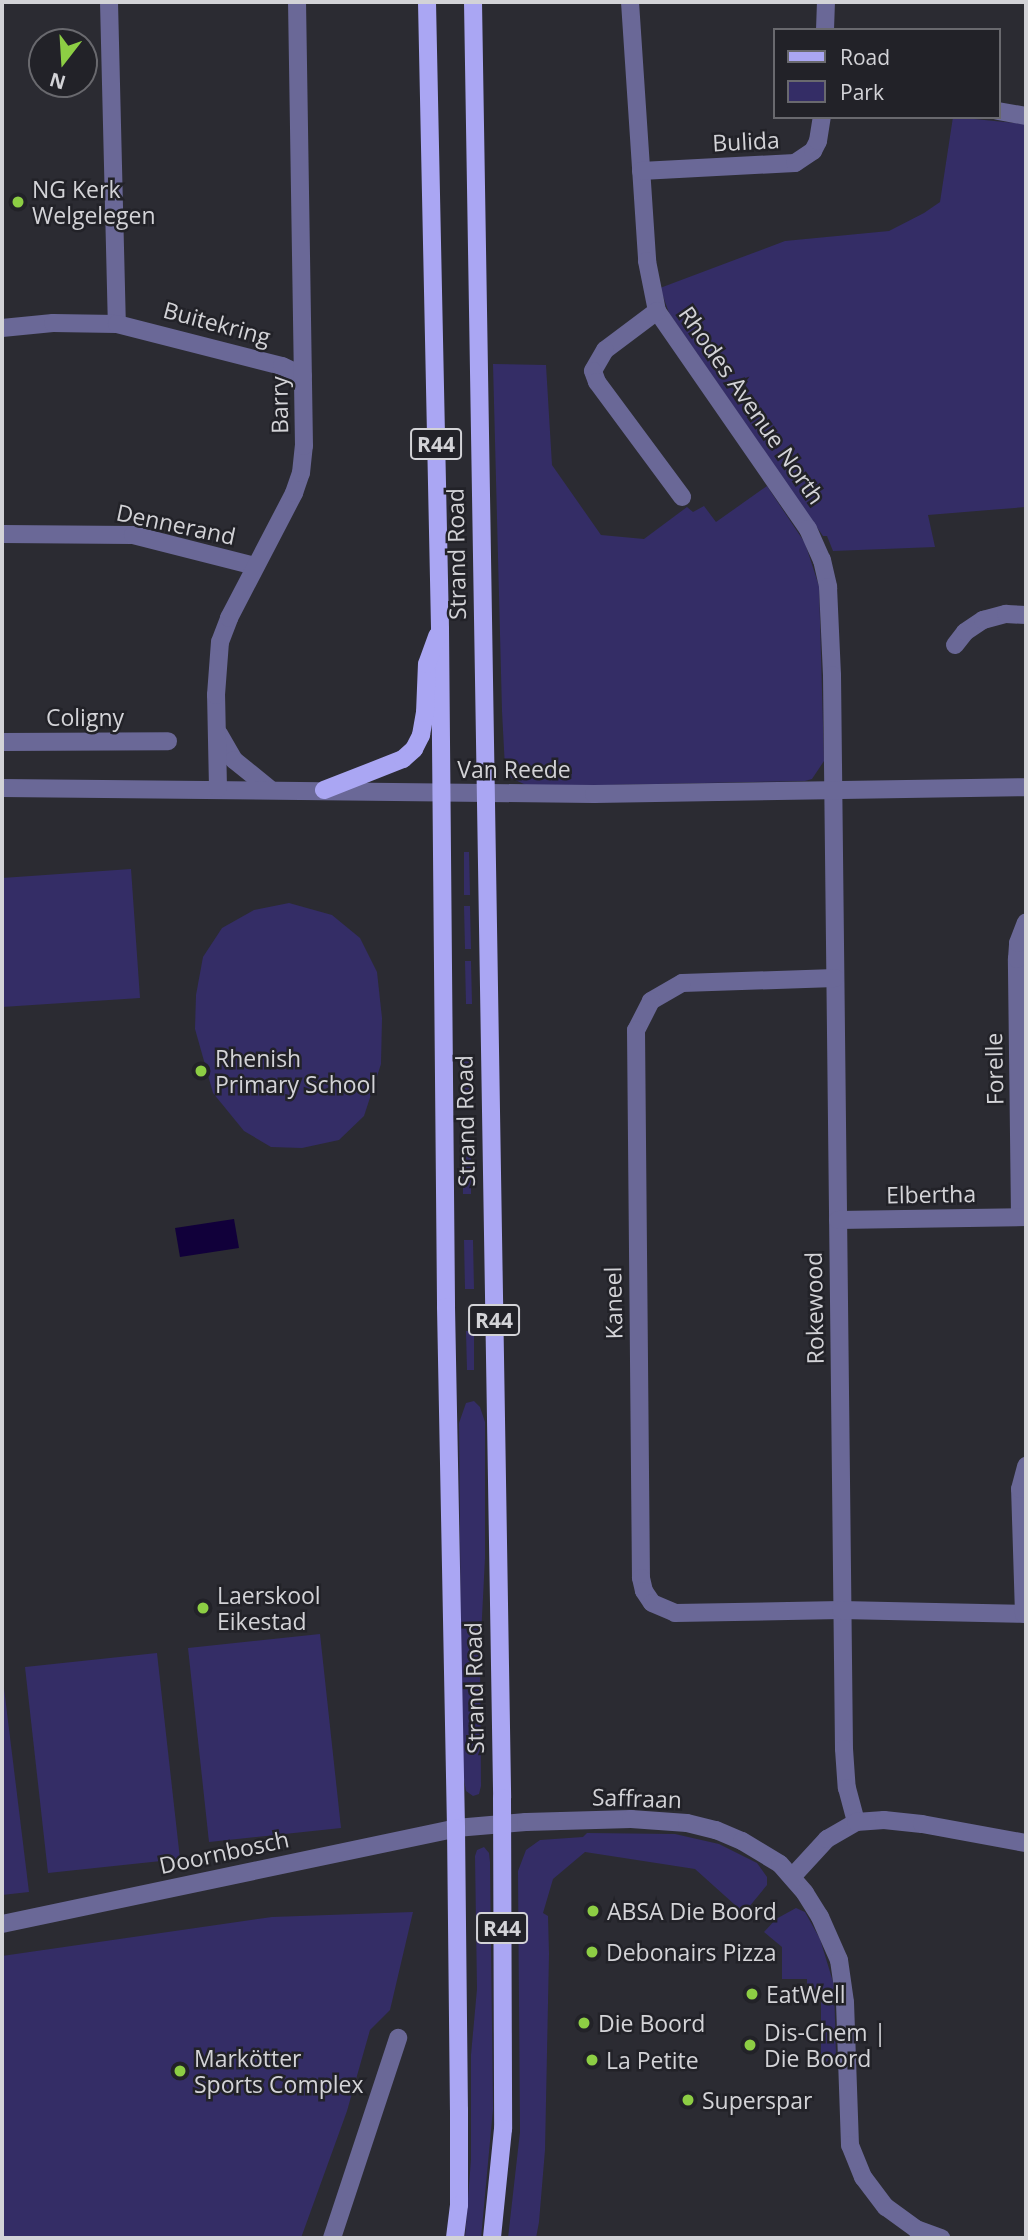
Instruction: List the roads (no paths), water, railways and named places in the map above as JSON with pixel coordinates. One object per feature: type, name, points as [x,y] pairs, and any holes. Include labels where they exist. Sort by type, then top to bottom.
[{"type":"main road","name":"Strand Road","points":[[426,2],[440,629],[440,793],[456,1828],[459,2205],[455,2238]]},
{"type":"main road","name":"Strand Road","points":[[473,2],[502,1823],[503,2129],[492,2238]]},
{"type":"main road","points":[[324,790],[392,764],[414,749],[421,735],[425,713],[426,664],[440,629]]},
{"type":"street","points":[[109,2],[117,324]]},
{"type":"street","name":"Barry","points":[[218,789],[216,673],[220,642],[255,566],[288,506],[301,473],[303,376],[297,2]]},
{"type":"street","name":"Rhodes Avenue North","points":[[630,2],[646,261],[657,311],[798,513],[822,560],[830,616],[832,792]]},
{"type":"street","points":[[825,28],[826,2]]},
{"type":"street","points":[[1000,111],[1026,116]]},
{"type":"street","name":"Bulida","points":[[641,171],[795,163],[813,151],[818,141],[822,119]]},
{"type":"street","points":[[657,311],[605,350],[593,371],[597,382],[682,497]]},
{"type":"street","name":"Buitekring","points":[[2,328],[53,323],[117,324],[282,366],[303,376]]},
{"type":"street","name":"Dennerand","points":[[2,534],[133,535],[255,566]]},
{"type":"street","points":[[955,645],[965,632],[983,620],[1006,614],[1026,615]]},
{"type":"street","points":[[216,729],[234,760],[270,789]]},
{"type":"street","name":"Coligny","points":[[2,742],[168,741]]},
{"type":"street","name":"Van Reede","points":[[2,788],[484,793],[832,792],[1026,787]]},
{"type":"street","name":"Rokewood","points":[[832,792],[841,1610],[845,1771],[856,1822]]},
{"type":"street","name":"Forelle","points":[[1023,1217],[1017,959],[1018,943],[1026,922]]},
{"type":"street","name":"Kaneel","points":[[835,978],[682,984],[651,1001],[641,1016],[634,1040],[641,1578],[644,1591],[652,1603],[675,1613],[841,1610]]},
{"type":"street","name":"Elbertha","points":[[838,1220],[1023,1217]]},
{"type":"street","points":[[841,1610],[1025,1614],[1020,1489],[1026,1466]]},
{"type":"street","name":"Saffraan","points":[[456,1828],[502,1823],[631,1819],[687,1823],[742,1840],[780,1864],[792,1877]]},
{"type":"street","points":[[941,2238],[914,2234],[886,2207],[863,2177],[850,2144],[845,2002],[839,1960],[820,1917],[792,1877],[827,1839],[856,1822],[884,1820],[922,1824],[1026,1843]]},
{"type":"street","name":"Doornbosch","points":[[2,1924],[456,1828]]},
{"type":"street","points":[[332,2238],[398,2038]]},
{"type":"place","name":"NG Kerk Welgelegen","points":[[18,202]]},
{"type":"place","name":"Rhenish Primary School","points":[[201,1071]]},
{"type":"place","name":"Laerskool Eikestad","points":[[203,1608]]},
{"type":"place","name":"ABSA Die Boord","points":[[593,1911]]},
{"type":"place","name":"Debonairs Pizza","points":[[592,1952]]},
{"type":"place","name":"EatWell","points":[[752,1994]]},
{"type":"place","name":"Die Boord","points":[[584,2023]]},
{"type":"place","name":"Dis-Chem | Die Boord","points":[[750,2045]]},
{"type":"place","name":"La Petite","points":[[592,2060]]},
{"type":"place","name":"Markötter Sports Complex","points":[[180,2071]]},
{"type":"place","name":"Superspar","points":[[688,2100]]}]
